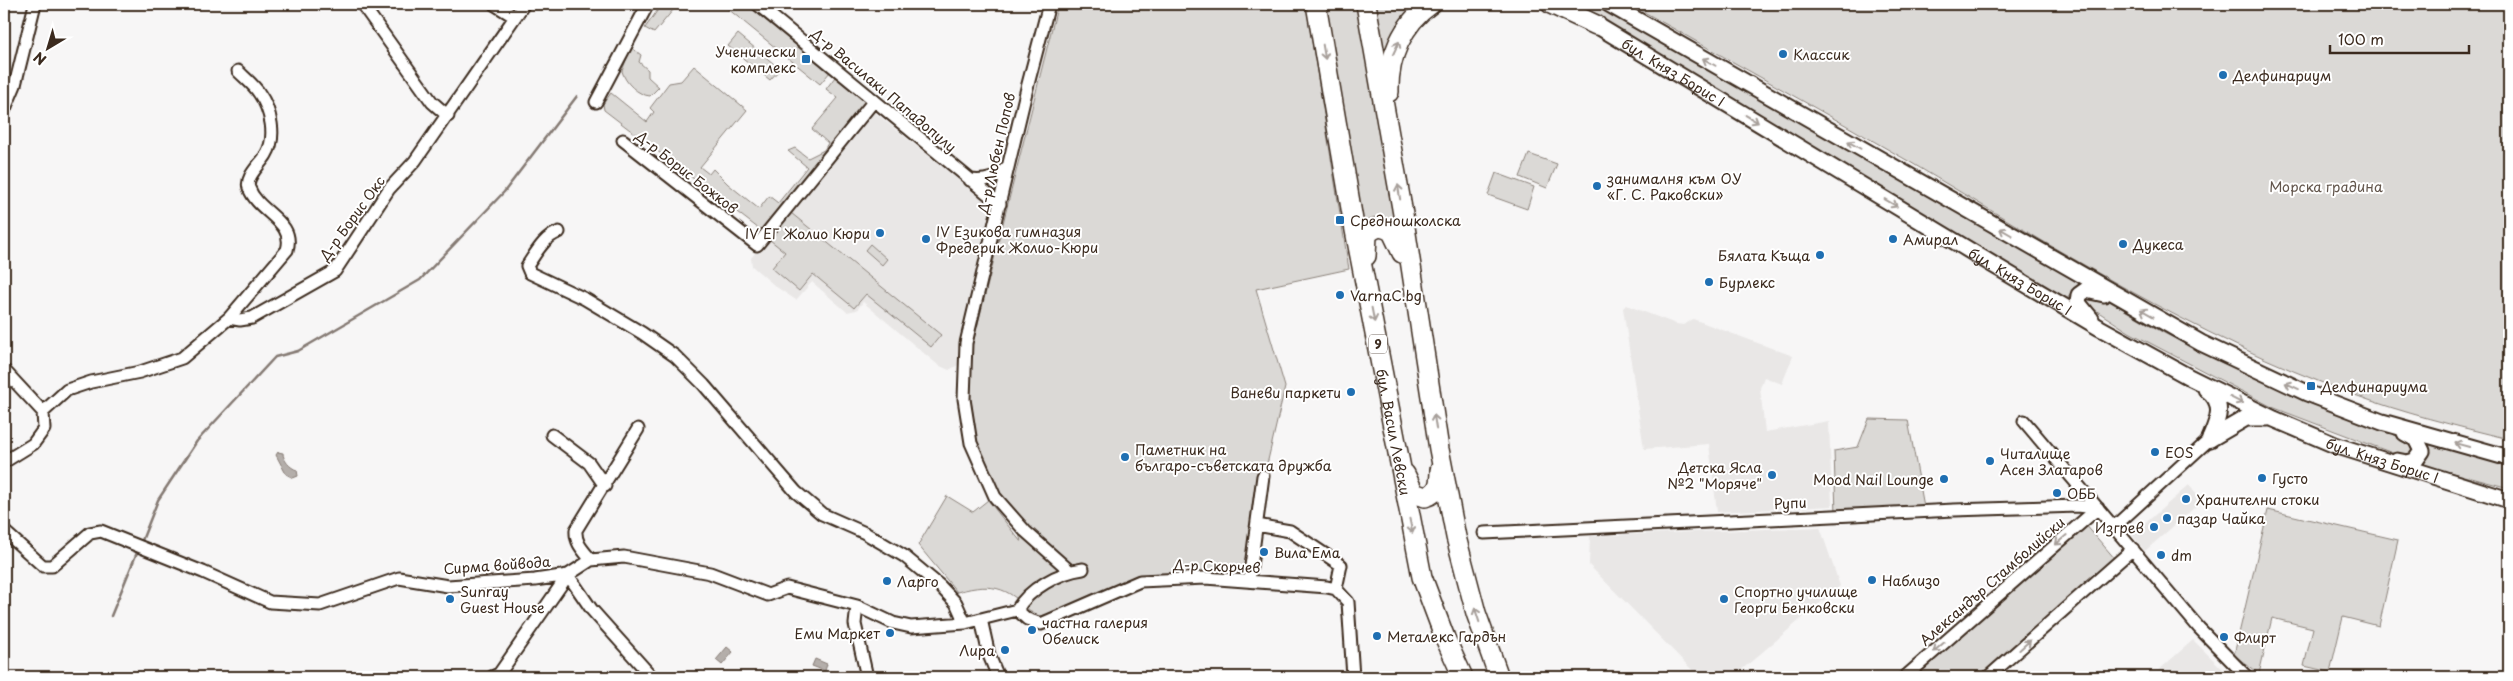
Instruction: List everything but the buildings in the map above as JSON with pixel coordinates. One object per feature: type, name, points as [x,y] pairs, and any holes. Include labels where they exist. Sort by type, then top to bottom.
[{"type":"highway","name":"бул. Васил Левски","points":[[1316,4],[1353,220],[1422,577],[1463,677]]},
{"type":"highway","points":[[1366,4],[1389,131],[1439,449],[1465,574],[1476,613],[1500,677]]},
{"type":"highway","points":[[1389,131],[1388,77],[1392,58],[1406,30],[1431,4]]},
{"type":"highway","points":[[1551,4],[1596,25]]},
{"type":"highway","points":[[1367,287],[1366,240],[1370,231],[1380,227],[1390,230],[1394,234],[1412,280]]},
{"type":"highway","points":[[1400,464],[1414,493],[1425,497],[1431,495],[1439,485],[1439,449]]},
{"type":"main road","name":"бул. Княз Борис I","points":[[1561,4],[2100,328],[2191,378],[2274,419],[2334,445],[2509,500]]},
{"type":"main road","name":"бул. Княз Борис I","points":[[1609,4],[2201,343],[2256,370],[2382,422],[2509,458]]},
{"type":"main road","points":[[2100,328],[2080,307],[2078,303],[2079,295],[2082,291],[2092,290],[2120,298]]},
{"type":"main road","points":[[2191,378],[2210,391],[2218,403],[2220,414],[2210,439]]},
{"type":"main road","points":[[2210,439],[2246,418],[2274,419]]},
{"type":"main road","points":[[2369,455],[2406,463],[2415,461],[2421,455],[2422,448],[2416,440],[2382,422]]},
{"type":"street","points":[[4,111],[15,85],[34,4]]},
{"type":"street","points":[[362,4],[432,102],[448,116]]},
{"type":"street","points":[[494,4],[514,18]]},
{"type":"street","name":"Д-р Борис Окс","points":[[229,318],[240,320],[252,318],[335,271],[389,189],[414,161],[448,116],[524,4]]},
{"type":"street","points":[[596,102],[648,4]]},
{"type":"street","name":"Д-р Василаки Пападопулу","points":[[757,4],[873,102],[1000,204]]},
{"type":"street","name":"Д-р Любен Попов","points":[[1049,4],[966,343],[964,399],[968,432],[980,469],[995,497],[1020,526],[1070,571]]},
{"type":"street","points":[[43,412],[67,390],[90,382],[140,372],[182,358],[229,318],[287,250],[290,240],[286,230],[257,202],[248,188],[249,178],[267,154],[272,129],[265,104],[259,92],[238,71]]},
{"type":"street","name":"Д-р Борис Божков","points":[[623,140],[757,245],[873,102]]},
{"type":"street","points":[[969,180],[982,181],[999,176],[1009,164]]},
{"type":"street","points":[[559,232],[551,235],[539,248],[527,266],[530,273],[585,300],[642,333],[675,356],[704,385],[796,492],[822,514],[865,533],[904,556],[951,597],[956,603],[965,623]]},
{"type":"street","points":[[4,370],[43,412],[44,429],[33,444],[4,462]]},
{"type":"street","points":[[2024,421],[2199,628],[2247,677]]},
{"type":"street","points":[[590,560],[576,538],[576,530],[605,486],[638,429]]},
{"type":"street","points":[[552,435],[589,463],[605,486]]},
{"type":"street","points":[[2114,527],[2210,439]]},
{"type":"street","points":[[1249,581],[1263,476]]},
{"type":"street","name":"Рупи","points":[[1484,533],[1954,510],[2077,506],[2098,508]]},
{"type":"street","name":"Александър Стамболийски","points":[[1905,677],[2098,508]]},
{"type":"street","points":[[1256,526],[1290,531],[1341,565],[1336,590],[1348,602],[1353,677]]},
{"type":"street","name":"Сирма войвода","points":[[4,531],[39,562],[52,566],[90,533],[101,531],[270,602],[320,605],[399,578],[448,586],[535,580],[568,575],[590,560],[624,557],[710,573],[768,595],[787,588],[857,606],[902,626],[937,626],[965,623],[1017,610]]},
{"type":"street","points":[[1988,677],[2133,550]]},
{"type":"street","points":[[1017,610],[1022,600],[1034,588],[1070,571],[1083,569]]},
{"type":"street","points":[[498,676],[568,575],[592,610],[652,677]]},
{"type":"street","name":"Д-р Скорчев","points":[[1017,610],[1027,619],[1041,624],[1140,581],[1205,578],[1327,587],[1336,590]]},
{"type":"street","points":[[857,606],[855,624],[867,677]]},
{"type":"street","points":[[980,619],[998,677]]},
{"type":"shaded area","name":"IV ЕГ Жолио Кюри","points":[[873,111],[993,208],[958,365],[949,370],[938,365],[863,302],[857,310],[847,312],[812,282],[796,300],[775,286],[752,266],[751,258]]},
{"type":"shaded area","points":[[1626,305],[1676,324],[1684,325],[1693,319],[1793,356],[1782,384],[1764,377],[1760,388],[1765,432],[1829,421],[1832,506],[1717,512],[1709,444],[1644,449],[1623,308]]},
{"type":"shaded area","points":[[278,452],[283,453],[287,463],[297,470],[298,476],[293,478],[286,474],[276,455]]},
{"type":"shaded area","name":"пазар Чайка","points":[[2189,485],[2202,501],[2145,551],[2132,535]]},
{"type":"shaded area","name":"Спортно училище Георги Бенковски","points":[[1820,527],[1840,586],[1733,677],[1699,677],[1589,565],[1590,536]]},
{"type":"shaded area","points":[[2193,640],[2231,677],[2151,677]]},
{"type":"shaded area","points":[[727,647],[733,652],[722,665],[716,660]]},
{"type":"shaded area","points":[[815,659],[827,664],[825,671],[812,666]]},
{"type":"green space","points":[[662,4],[678,4],[654,33],[645,28]]},
{"type":"green space","points":[[678,4],[689,4],[684,9]]},
{"type":"green space","points":[[722,4],[746,4],[830,72],[820,84]]},
{"type":"green space","points":[[1058,4],[1306,4],[1349,269],[1256,289],[1285,387],[1262,486],[1251,570],[1139,577],[1054,613],[1036,617],[1018,600],[1001,590],[982,587],[957,592],[918,545],[947,496],[973,512],[988,500],[1021,542],[1015,515],[997,488],[977,441],[970,394],[972,347]]},
{"type":"green space","points":[[1320,4],[1358,4],[1396,228],[1364,230]]},
{"type":"green space","points":[[1371,4],[1410,5],[1414,7],[1383,71]]},
{"type":"green space","points":[[1573,4],[1596,4],[2076,279],[2079,285],[2072,290],[2066,302]]},
{"type":"green space","name":"Морска градина","points":[[1630,4],[2509,4],[2509,439],[2430,419],[2371,401],[2237,346],[2071,258],[1910,162]]},
{"type":"green space","points":[[738,34],[780,69],[770,80],[728,46]]},
{"type":"green space","points":[[631,47],[641,55],[639,62],[648,70],[648,77],[659,87],[650,96],[637,91],[629,84],[622,71]]},
{"type":"green space","points":[[694,66],[747,110],[700,167],[709,174],[713,169],[759,209],[769,196],[778,203],[807,167],[788,151],[795,148],[808,158],[824,150],[828,143],[812,129],[838,98],[826,89],[835,77],[866,102],[763,232],[604,110],[603,104],[611,93],[647,122],[654,112],[650,108],[669,83],[681,81]]},
{"type":"green space","points":[[1529,154],[1557,164],[1547,188],[1520,177]]},
{"type":"green space","points":[[1496,173],[1534,187],[1527,209],[1488,195]]},
{"type":"green space","points":[[791,213],[941,335],[931,347],[866,294],[854,308],[813,274],[799,291],[772,268],[785,252],[770,240]]},
{"type":"green space","points":[[870,244],[887,259],[882,265],[865,250]]},
{"type":"green space","points":[[2097,294],[2164,333],[2221,362],[2354,420],[2415,443],[2413,454],[2406,456],[2395,454],[2272,407],[2129,332],[2086,304],[2085,296]]},
{"type":"green space","points":[[1869,419],[1908,420],[1925,512],[1836,515],[1834,451],[1858,447]]},
{"type":"green space","points":[[2425,438],[2509,462],[2509,488],[2419,464],[2429,454]]},
{"type":"green space","points":[[2268,510],[2398,540],[2379,626],[2343,617],[2330,672],[2304,666],[2313,628],[2272,618],[2259,674],[2234,655]]},
{"type":"green space","points":[[2085,524],[2116,560],[1983,677],[1910,677]]},
{"type":"waterway","points":[[624,8],[626,4]]},
{"type":"waterway","points":[[141,543],[158,500],[197,441],[275,357],[298,351],[420,280],[504,192],[577,96]]},
{"type":"waterway","points":[[111,616],[138,550]]},
{"type":"place","name":"Классик","points":[[1783,54]]},
{"type":"place","name":"Ученически комплекс","points":[[806,59]]},
{"type":"place","name":"Делфинариум","points":[[2223,75]]},
{"type":"place","name":"занималня към ОУ «Г. С. Раковски»","points":[[1597,186]]},
{"type":"place","name":"Средношколска","points":[[1340,220]]},
{"type":"place","name":"IV ЕГ Жолио Кюри","points":[[880,233]]},
{"type":"place","name":"IV Езикова гимназия Фредерик Жолио-Кюри","points":[[926,239]]},
{"type":"place","name":"Амирал","points":[[1893,239]]},
{"type":"place","name":"Дукеса","points":[[2123,244]]},
{"type":"place","name":"Бялата Къща","points":[[1820,255]]},
{"type":"place","name":"Бурлекс","points":[[1709,282]]},
{"type":"place","name":"VarnaC.bg","points":[[1340,295]]},
{"type":"place","name":"Делфинариума","points":[[2311,386]]},
{"type":"place","name":"Ваневи паркети","points":[[1351,392]]},
{"type":"place","name":"EOS","points":[[2155,452]]},
{"type":"place","name":"Паметник на българо-съветската дружба","points":[[1125,457]]},
{"type":"place","name":"Читалище Асен Златаров","points":[[1990,461]]},
{"type":"place","name":"Детска Ясла №2 \"Моряче\"","points":[[1772,475]]},
{"type":"place","name":"Густо","points":[[2262,478]]},
{"type":"place","name":"Mood Nail Lounge","points":[[1944,479]]},
{"type":"place","name":"ОББ","points":[[2057,493]]},
{"type":"place","name":"Хранителни стоки","points":[[2186,499]]},
{"type":"place","name":"пазар Чайка","points":[[2167,518]]},
{"type":"place","name":"Изгрев","points":[[2154,527]]},
{"type":"place","name":"Вила Ема","points":[[1264,552]]},
{"type":"place","name":"dm","points":[[2161,555]]},
{"type":"place","name":"Наблизо","points":[[1872,580]]},
{"type":"place","name":"Ларго","points":[[887,581]]},
{"type":"place","name":"Sunray Guest House","points":[[450,599]]},
{"type":"place","name":"Спортно училище Георги Бенковски","points":[[1724,599]]},
{"type":"place","name":"частна галерия Обелиск","points":[[1032,630]]},
{"type":"place","name":"Еми Маркет","points":[[890,633]]},
{"type":"place","name":"Металекс Гардън","points":[[1377,636]]},
{"type":"place","name":"Флирт","points":[[2224,637]]},
{"type":"place","name":"Лира","points":[[1005,650]]}]
